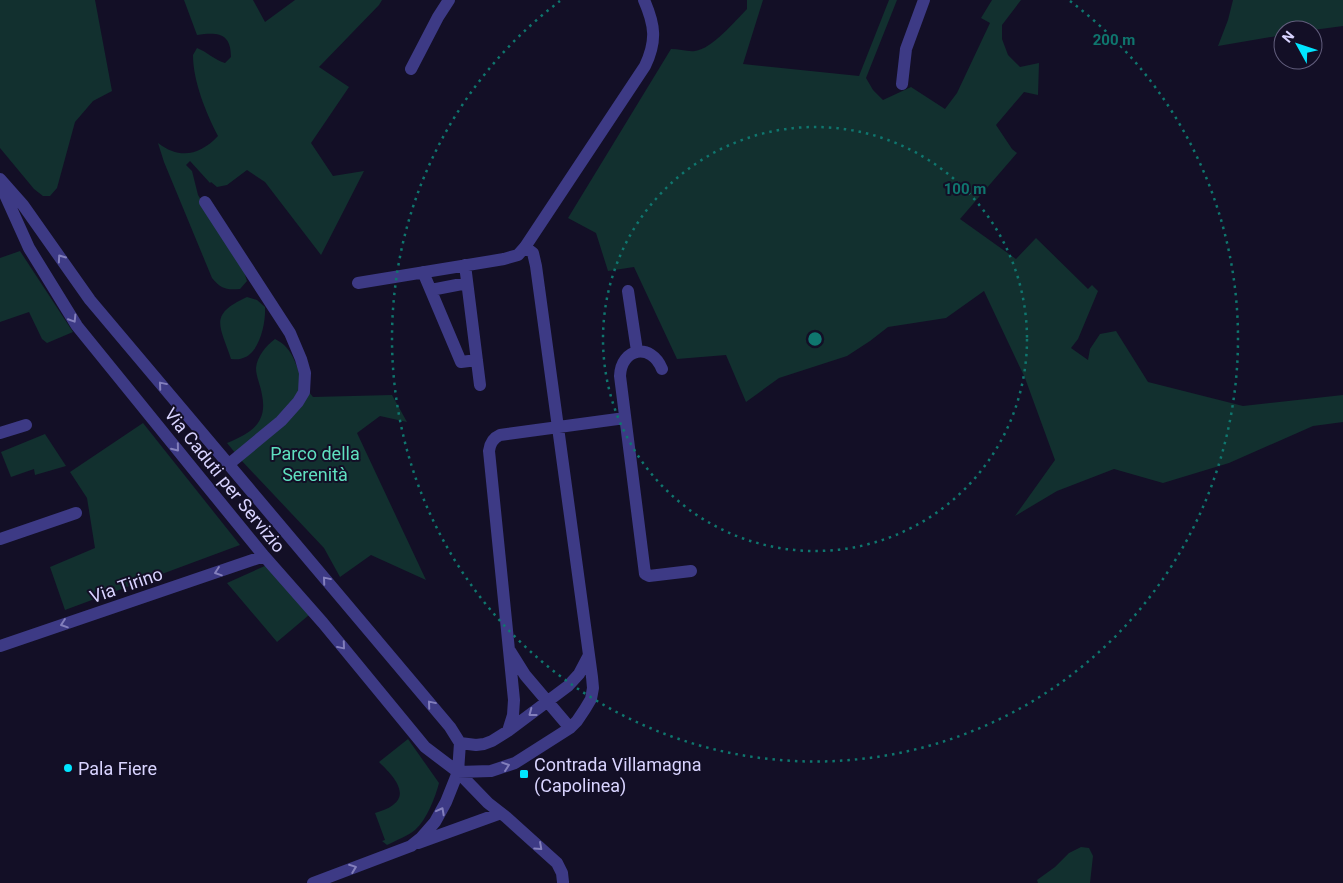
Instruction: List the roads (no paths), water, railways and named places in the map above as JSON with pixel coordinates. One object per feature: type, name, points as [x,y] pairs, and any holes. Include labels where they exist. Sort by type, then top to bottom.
[{"type":"street","points":[[412,69],[438,17],[449,0]]},
{"type":"street","points":[[358,283],[504,259],[518,254],[525,247],[645,66],[652,52],[654,40],[653,27],[650,13],[644,0]]},
{"type":"street","points":[[902,84],[906,49],[924,0]]},
{"type":"street","name":"Via Caduti per Servizio","points":[[0,179],[23,205],[90,300],[450,727],[460,743]]},
{"type":"street","name":"Via Caduti per Servizio","points":[[0,184],[29,248],[77,326],[264,556],[323,623],[425,746],[458,772],[476,791],[557,863],[562,874],[563,883]]},
{"type":"street","name":"Via Caduti per Servizio","points":[[205,202],[290,333],[301,359],[304,373],[304,392],[298,402],[281,421],[229,464]]},
{"type":"street","points":[[458,772],[490,771],[515,763],[570,728],[586,710],[591,699],[592,677],[536,266],[533,253],[525,247]]},
{"type":"street","points":[[465,266],[480,385]]},
{"type":"street","points":[[423,272],[461,362],[477,360]]},
{"type":"street","points":[[431,290],[468,283]]},
{"type":"street","points":[[628,291],[637,352]]},
{"type":"street","points":[[662,369],[659,361],[653,355],[646,352],[637,352],[630,355],[624,360],[620,368],[645,574],[649,576],[691,570]]},
{"type":"street","points":[[508,731],[513,715],[514,700],[489,451],[490,445],[495,437],[500,435],[625,418]]},
{"type":"street","points":[[0,434],[26,425]]},
{"type":"street","points":[[0,539],[76,512]]},
{"type":"street","name":"Via Tirino","points":[[0,646],[264,556]]},
{"type":"street","points":[[509,649],[525,675],[570,728]]},
{"type":"street","points":[[411,846],[435,822],[446,802],[458,772],[460,743],[484,744],[508,731],[568,686],[579,674],[589,654]]},
{"type":"street","points":[[313,883],[411,846],[504,815]]},
{"type":"place","name":"Pala Fiere","points":[[68,768]]},
{"type":"place","name":"Contrada Villamagna (Capolinea)","points":[[524,774]]},
{"type":"park label","name":"Parco della Serenità","points":[[315,463]]}]
